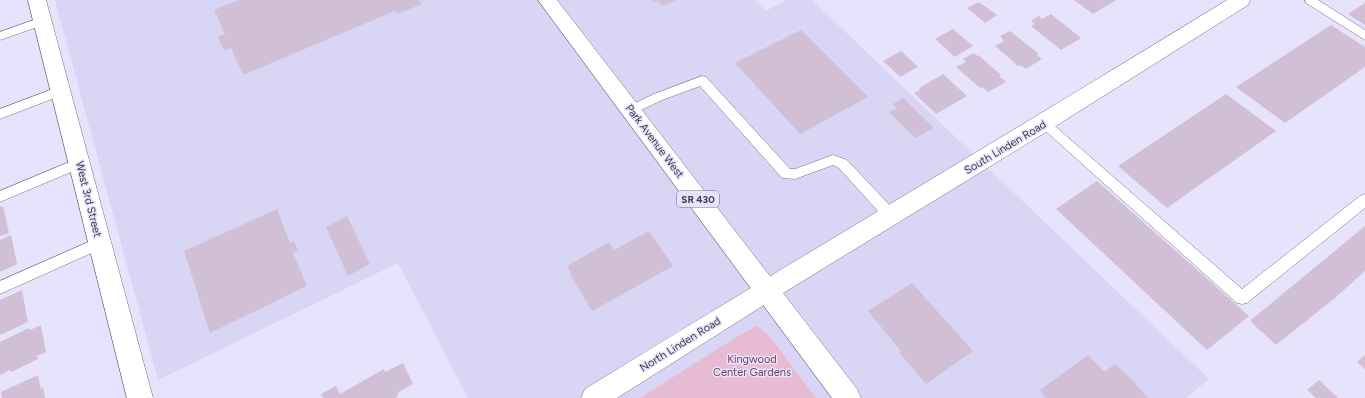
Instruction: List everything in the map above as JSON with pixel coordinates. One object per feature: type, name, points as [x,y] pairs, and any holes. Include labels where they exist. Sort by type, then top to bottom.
[{"type":"street","name":"South Linden Road","points":[[767,290],[1044,123],[1241,0]]},
{"type":"street","name":"Park Avenue West","points":[[550,1],[848,398]]},
{"type":"street","name":"West 3rd Street","points":[[40,10],[140,398]]},
{"type":"street","name":"North Linden Road","points":[[594,398],[767,290]]},
{"type":"lane","points":[[1310,0],[1365,36]]},
{"type":"lane","points":[[0,36],[40,10]]},
{"type":"lane","points":[[631,110],[658,97],[702,80],[787,174],[796,174],[833,160],[843,164],[891,216]]},
{"type":"lane","points":[[0,114],[60,91]]},
{"type":"lane","points":[[1044,123],[1242,298],[1365,200]]},
{"type":"lane","points":[[0,197],[80,162]]},
{"type":"lane","points":[[0,288],[100,244]]},
{"type":"shaded area","points":[[55,0],[755,0],[766,11],[786,0],[812,0],[1209,379],[1186,398],[816,398],[771,336],[749,330],[640,398],[468,398],[398,263],[158,380]]},
{"type":"green space","name":"Kingwood Center Gardens","points":[[757,326],[770,336],[816,398],[640,398],[738,336]]},
{"type":"building","points":[[239,0],[419,0],[422,4],[398,14],[395,11],[243,75],[231,48],[224,50],[218,37],[225,34],[214,10]]},
{"type":"building","points":[[652,0],[676,0],[663,6],[658,1],[654,2]]},
{"type":"building","points":[[1074,0],[1116,0],[1093,14]]},
{"type":"building","points":[[979,2],[997,15],[985,23],[967,8]]},
{"type":"building","points":[[1365,3],[1365,25],[1348,14]]},
{"type":"building","points":[[1051,14],[1081,38],[1061,50],[1031,26],[1035,24],[1031,21],[1039,16],[1042,19]]},
{"type":"building","points":[[1331,25],[1365,47],[1365,67],[1285,123],[1236,87]]},
{"type":"building","points":[[953,29],[973,46],[955,57],[935,39]]},
{"type":"building","points":[[801,30],[868,97],[800,134],[735,63]]},
{"type":"building","points":[[1010,31],[1039,54],[1037,55],[1042,59],[1026,69],[1020,65],[1018,66],[995,46],[1004,41],[1000,36]]},
{"type":"building","points":[[901,51],[918,67],[900,77],[883,61]]},
{"type":"building","points":[[974,53],[1001,75],[999,76],[1006,82],[988,92],[982,87],[980,88],[956,67],[966,62],[963,59]]},
{"type":"building","points":[[943,74],[967,96],[936,114],[914,93],[920,90],[919,88]]},
{"type":"building","points":[[1226,94],[1276,131],[1167,208],[1118,166]]},
{"type":"building","points":[[903,98],[934,128],[916,138],[907,130],[889,112],[897,108],[893,104]]},
{"type":"building","points":[[1097,181],[1249,316],[1207,350],[1056,209]]},
{"type":"building","points":[[3,206],[9,233],[0,236],[0,207]]},
{"type":"building","points":[[277,209],[290,243],[294,241],[298,251],[293,253],[307,286],[210,333],[184,251]]},
{"type":"building","points":[[347,216],[370,264],[348,276],[326,227]]},
{"type":"building","points":[[1365,226],[1365,271],[1335,298],[1276,345],[1252,323],[1251,320]]},
{"type":"building","points":[[649,231],[673,266],[592,311],[570,274],[571,273],[567,266],[609,242],[614,250]]},
{"type":"building","points":[[11,235],[17,264],[0,272],[0,240]]},
{"type":"building","points":[[912,283],[973,351],[926,384],[899,352],[901,351],[868,311]]},
{"type":"building","points":[[22,290],[28,322],[0,335],[0,300]]},
{"type":"building","points":[[41,325],[46,352],[37,356],[38,359],[11,372],[10,370],[0,375],[0,342],[29,328],[30,330]]},
{"type":"building","points":[[1088,355],[1104,372],[1115,364],[1148,398],[1046,398],[1040,390]]},
{"type":"building","points":[[1365,355],[1365,369],[1357,362]]},
{"type":"building","points":[[403,363],[413,384],[397,393],[398,396],[395,398],[323,398],[321,394],[336,386],[340,394],[384,369],[385,372]]},
{"type":"building","points":[[38,375],[41,389],[43,387],[45,398],[2,398],[1,392]]},
{"type":"building","points":[[1319,380],[1338,398],[1316,398],[1307,390]]}]
